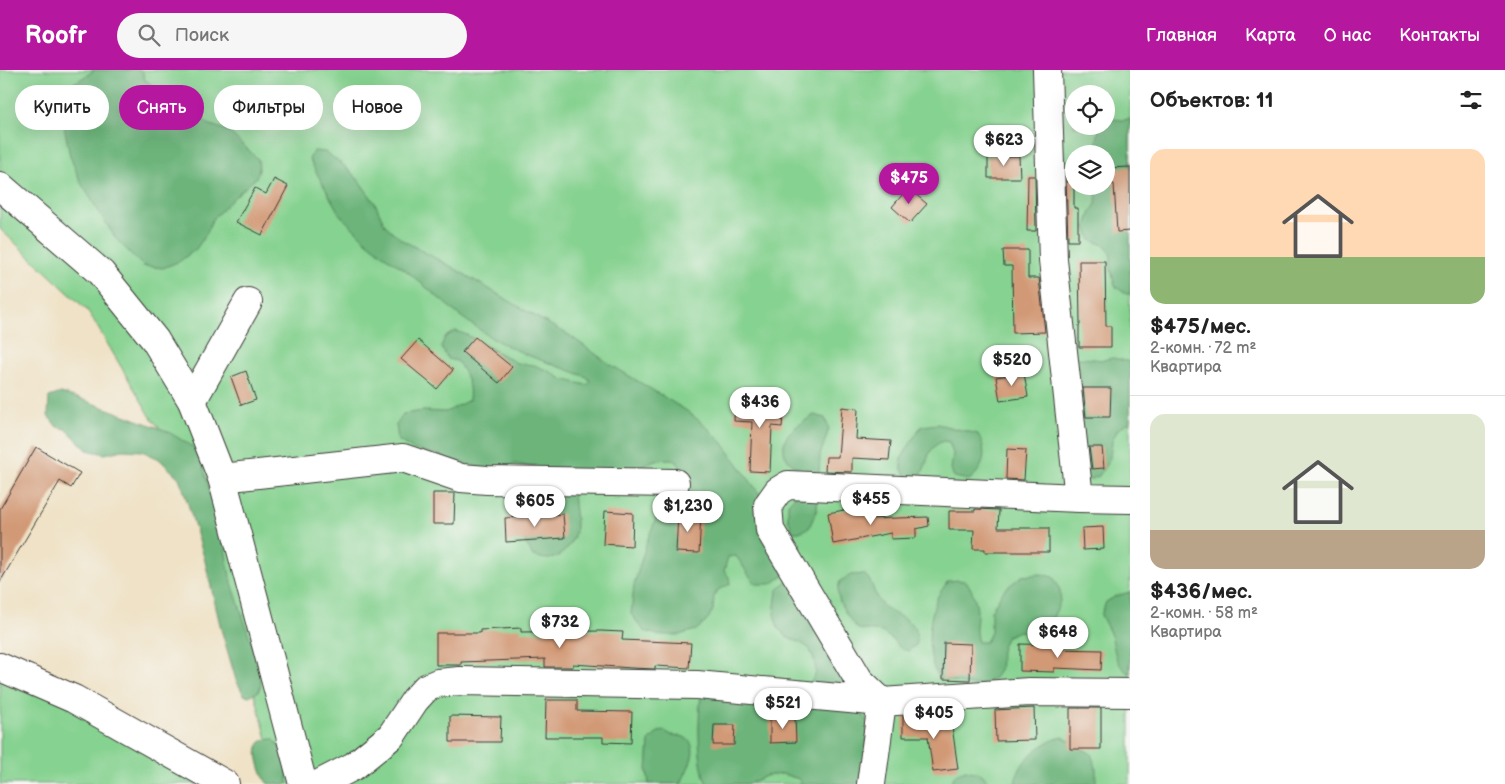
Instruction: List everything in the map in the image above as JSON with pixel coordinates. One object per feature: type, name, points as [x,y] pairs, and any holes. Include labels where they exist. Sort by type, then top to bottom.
[{"type":"main road","points":[[1047,70],[1052,260],[1079,498]]},
{"type":"main road","points":[[0,186],[101,273],[156,340],[192,401],[222,478],[304,784]]},
{"type":"main road","points":[[192,401],[248,302]]},
{"type":"main road","points":[[222,478],[402,458],[461,478],[675,483]]},
{"type":"main road","points":[[882,702],[859,680],[770,530],[768,505],[778,491],[788,485],[1130,499]]},
{"type":"main road","points":[[0,668],[74,699],[225,784]]},
{"type":"main road","points":[[319,784],[354,766],[391,736],[415,700],[426,688],[438,683],[460,681],[696,685],[882,702],[1029,692],[1130,693]]},
{"type":"main road","points":[[871,784],[882,702]]},
{"type":"green space","points":[[0,70],[1130,70],[1130,784],[279,784],[195,470],[152,419],[88,311],[0,229]]},
{"type":"green space","points":[[95,70],[142,70],[145,80],[152,85],[119,85],[119,130],[204,130],[204,120],[214,126],[214,130],[228,131],[258,159],[259,169],[256,178],[212,220],[207,233],[196,249],[180,261],[163,268],[143,266],[116,239],[81,183],[70,156],[65,130],[109,130],[109,85],[71,85]]},
{"type":"green space","points":[[1115,119],[1130,119],[1130,294],[1126,294],[1115,286],[1111,270],[1111,253],[1104,245],[1091,240],[1086,227],[1090,213],[1096,204],[1096,195],[1115,195],[1115,145],[1097,145],[1098,135],[1115,135]]},
{"type":"green space","points":[[314,151],[325,152],[341,163],[357,178],[375,203],[385,225],[402,240],[569,335],[608,363],[687,411],[707,427],[722,442],[764,500],[784,575],[771,584],[756,584],[736,556],[728,557],[724,571],[729,577],[730,584],[718,590],[714,596],[713,610],[706,622],[696,630],[679,635],[658,635],[644,631],[631,614],[634,585],[647,541],[656,519],[667,500],[680,487],[683,473],[678,463],[671,459],[655,460],[633,469],[573,487],[576,528],[572,540],[560,555],[546,559],[533,556],[525,542],[531,490],[531,472],[526,466],[515,464],[494,471],[412,449],[398,440],[396,425],[403,414],[423,411],[446,412],[469,400],[467,379],[463,370],[457,361],[448,359],[441,347],[445,337],[456,331],[467,335],[517,363],[534,365],[562,379],[586,385],[591,382],[587,377],[527,355],[493,339],[460,316],[408,272],[365,240],[340,215],[309,159]]},
{"type":"green space","points":[[1113,358],[1130,362],[1130,423],[1118,429],[1112,441],[1110,458],[1099,476],[1089,480],[1065,475],[1060,453],[1060,423],[1070,359],[1103,360]]},
{"type":"green space","points":[[61,393],[167,431],[193,447],[200,456],[220,521],[230,577],[260,669],[261,684],[259,691],[249,696],[244,695],[236,680],[221,629],[204,557],[179,478],[159,459],[142,451],[122,450],[105,454],[87,450],[66,429],[57,427],[48,416],[49,397]]},
{"type":"green space","points":[[814,415],[825,418],[829,429],[820,455],[817,509],[809,528],[793,532],[788,518],[788,503],[794,497],[803,478],[800,469],[786,458],[784,447],[787,436],[791,431]]},
{"type":"green space","points":[[937,424],[978,434],[984,453],[982,465],[969,480],[954,477],[951,469],[953,454],[949,442],[943,441],[937,444],[930,452],[919,477],[908,478],[902,470],[901,459],[919,429],[923,426]]},
{"type":"green space","points":[[864,574],[870,580],[879,601],[884,607],[910,622],[914,628],[916,645],[908,651],[900,648],[882,632],[858,629],[845,613],[840,603],[838,592],[840,581],[851,575]]},
{"type":"green space","points":[[1041,574],[1053,577],[1060,593],[1060,601],[1056,611],[1043,632],[1036,635],[1019,631],[1007,636],[1001,651],[1000,668],[994,678],[988,682],[980,685],[971,685],[938,677],[931,658],[930,627],[937,598],[948,581],[959,580],[967,582],[973,593],[976,605],[978,642],[986,642],[991,632],[991,611],[1004,590],[1022,576]]},
{"type":"green space","points":[[786,581],[810,589],[851,699],[868,722],[865,784],[802,784],[799,779],[782,774],[766,776],[747,784],[707,784],[701,765],[700,753],[699,716],[701,695],[808,687],[816,673],[814,659],[809,648],[787,637],[778,628],[774,614],[777,591]]},
{"type":"green space","points":[[1130,592],[1130,674],[1118,661],[1110,633],[1101,615],[1106,602],[1116,596]]},
{"type":"green space","points":[[0,670],[219,784],[0,784]]},
{"type":"green space","points":[[665,731],[690,741],[693,753],[681,784],[649,784],[647,771],[649,741],[658,732]]},
{"type":"green space","points":[[1063,737],[1091,754],[1096,767],[1096,784],[1015,784],[1021,768],[1032,754],[1047,743]]},
{"type":"green space","points":[[273,739],[283,754],[288,784],[268,784],[261,772],[257,756],[258,747],[263,740]]},
{"type":"green space","points":[[966,770],[982,774],[990,784],[949,784],[957,773]]},
{"type":"building","points":[[988,156],[1019,156],[1020,178],[988,178]]},
{"type":"building","points":[[1130,167],[1130,231],[1117,232],[1115,168]]},
{"type":"building","points":[[1028,176],[1035,176],[1036,231],[1027,231]]},
{"type":"building","points":[[274,179],[288,186],[262,235],[236,222],[255,188],[266,194]]},
{"type":"building","points":[[908,188],[927,204],[910,223],[892,207]]},
{"type":"building","points":[[1067,195],[1074,195],[1074,208],[1078,208],[1078,241],[1068,241]]},
{"type":"building","points":[[1003,250],[1028,250],[1028,278],[1039,278],[1045,332],[1013,333],[1012,266],[1004,266]]},
{"type":"building","points":[[1079,261],[1105,261],[1106,326],[1111,326],[1111,347],[1079,347]]},
{"type":"building","points":[[475,337],[512,367],[499,383],[462,352]]},
{"type":"building","points":[[418,340],[453,370],[437,389],[401,359]]},
{"type":"building","points":[[246,371],[256,400],[241,405],[231,377]]},
{"type":"building","points":[[1024,373],[1028,397],[1000,401],[996,377]]},
{"type":"building","points":[[1083,388],[1111,388],[1110,417],[1086,417]]},
{"type":"building","points":[[735,400],[784,402],[782,427],[772,426],[770,472],[750,471],[752,422],[734,421]]},
{"type":"building","points":[[842,407],[858,409],[856,439],[891,441],[889,460],[852,458],[852,472],[825,471],[826,457],[838,457]]},
{"type":"building","points":[[36,447],[80,473],[71,488],[60,481],[0,582],[0,509]]},
{"type":"building","points":[[1089,447],[1102,447],[1104,468],[1092,469]]},
{"type":"building","points":[[1007,449],[1026,450],[1024,480],[1006,479]]},
{"type":"building","points":[[433,493],[455,493],[454,524],[433,524]]},
{"type":"building","points":[[866,506],[868,519],[928,517],[929,526],[916,529],[916,538],[891,539],[891,533],[833,544],[828,513]]},
{"type":"building","points":[[975,509],[999,510],[998,528],[1049,528],[1049,552],[985,552],[985,549],[973,549],[974,530],[949,530],[949,511],[975,511]]},
{"type":"building","points":[[605,511],[633,513],[632,546],[603,544]]},
{"type":"building","points":[[678,513],[701,514],[699,553],[676,552]]},
{"type":"building","points":[[563,514],[565,538],[506,542],[505,518]]},
{"type":"building","points":[[1103,527],[1104,549],[1083,550],[1082,528]]},
{"type":"building","points":[[521,628],[521,632],[623,632],[622,640],[691,643],[689,668],[655,666],[655,669],[573,664],[573,667],[545,667],[545,659],[461,662],[461,665],[436,665],[436,633],[480,633],[480,630]]},
{"type":"building","points":[[944,643],[971,644],[970,680],[943,679]]},
{"type":"building","points":[[1020,644],[1055,645],[1054,649],[1102,650],[1101,670],[1054,668],[1054,672],[1020,671]]},
{"type":"building","points":[[546,700],[577,700],[577,711],[632,712],[631,743],[603,742],[603,737],[545,737]]},
{"type":"building","points":[[1034,708],[1035,740],[996,741],[995,710]]},
{"type":"building","points":[[1070,708],[1101,708],[1101,749],[1070,749]]},
{"type":"building","points":[[934,714],[934,725],[952,726],[958,769],[933,772],[928,737],[903,737],[903,716]]},
{"type":"building","points":[[450,716],[501,717],[500,742],[450,742]]},
{"type":"building","points":[[795,717],[796,742],[770,743],[770,718]]},
{"type":"building","points":[[714,725],[735,725],[734,745],[713,745]]}]
